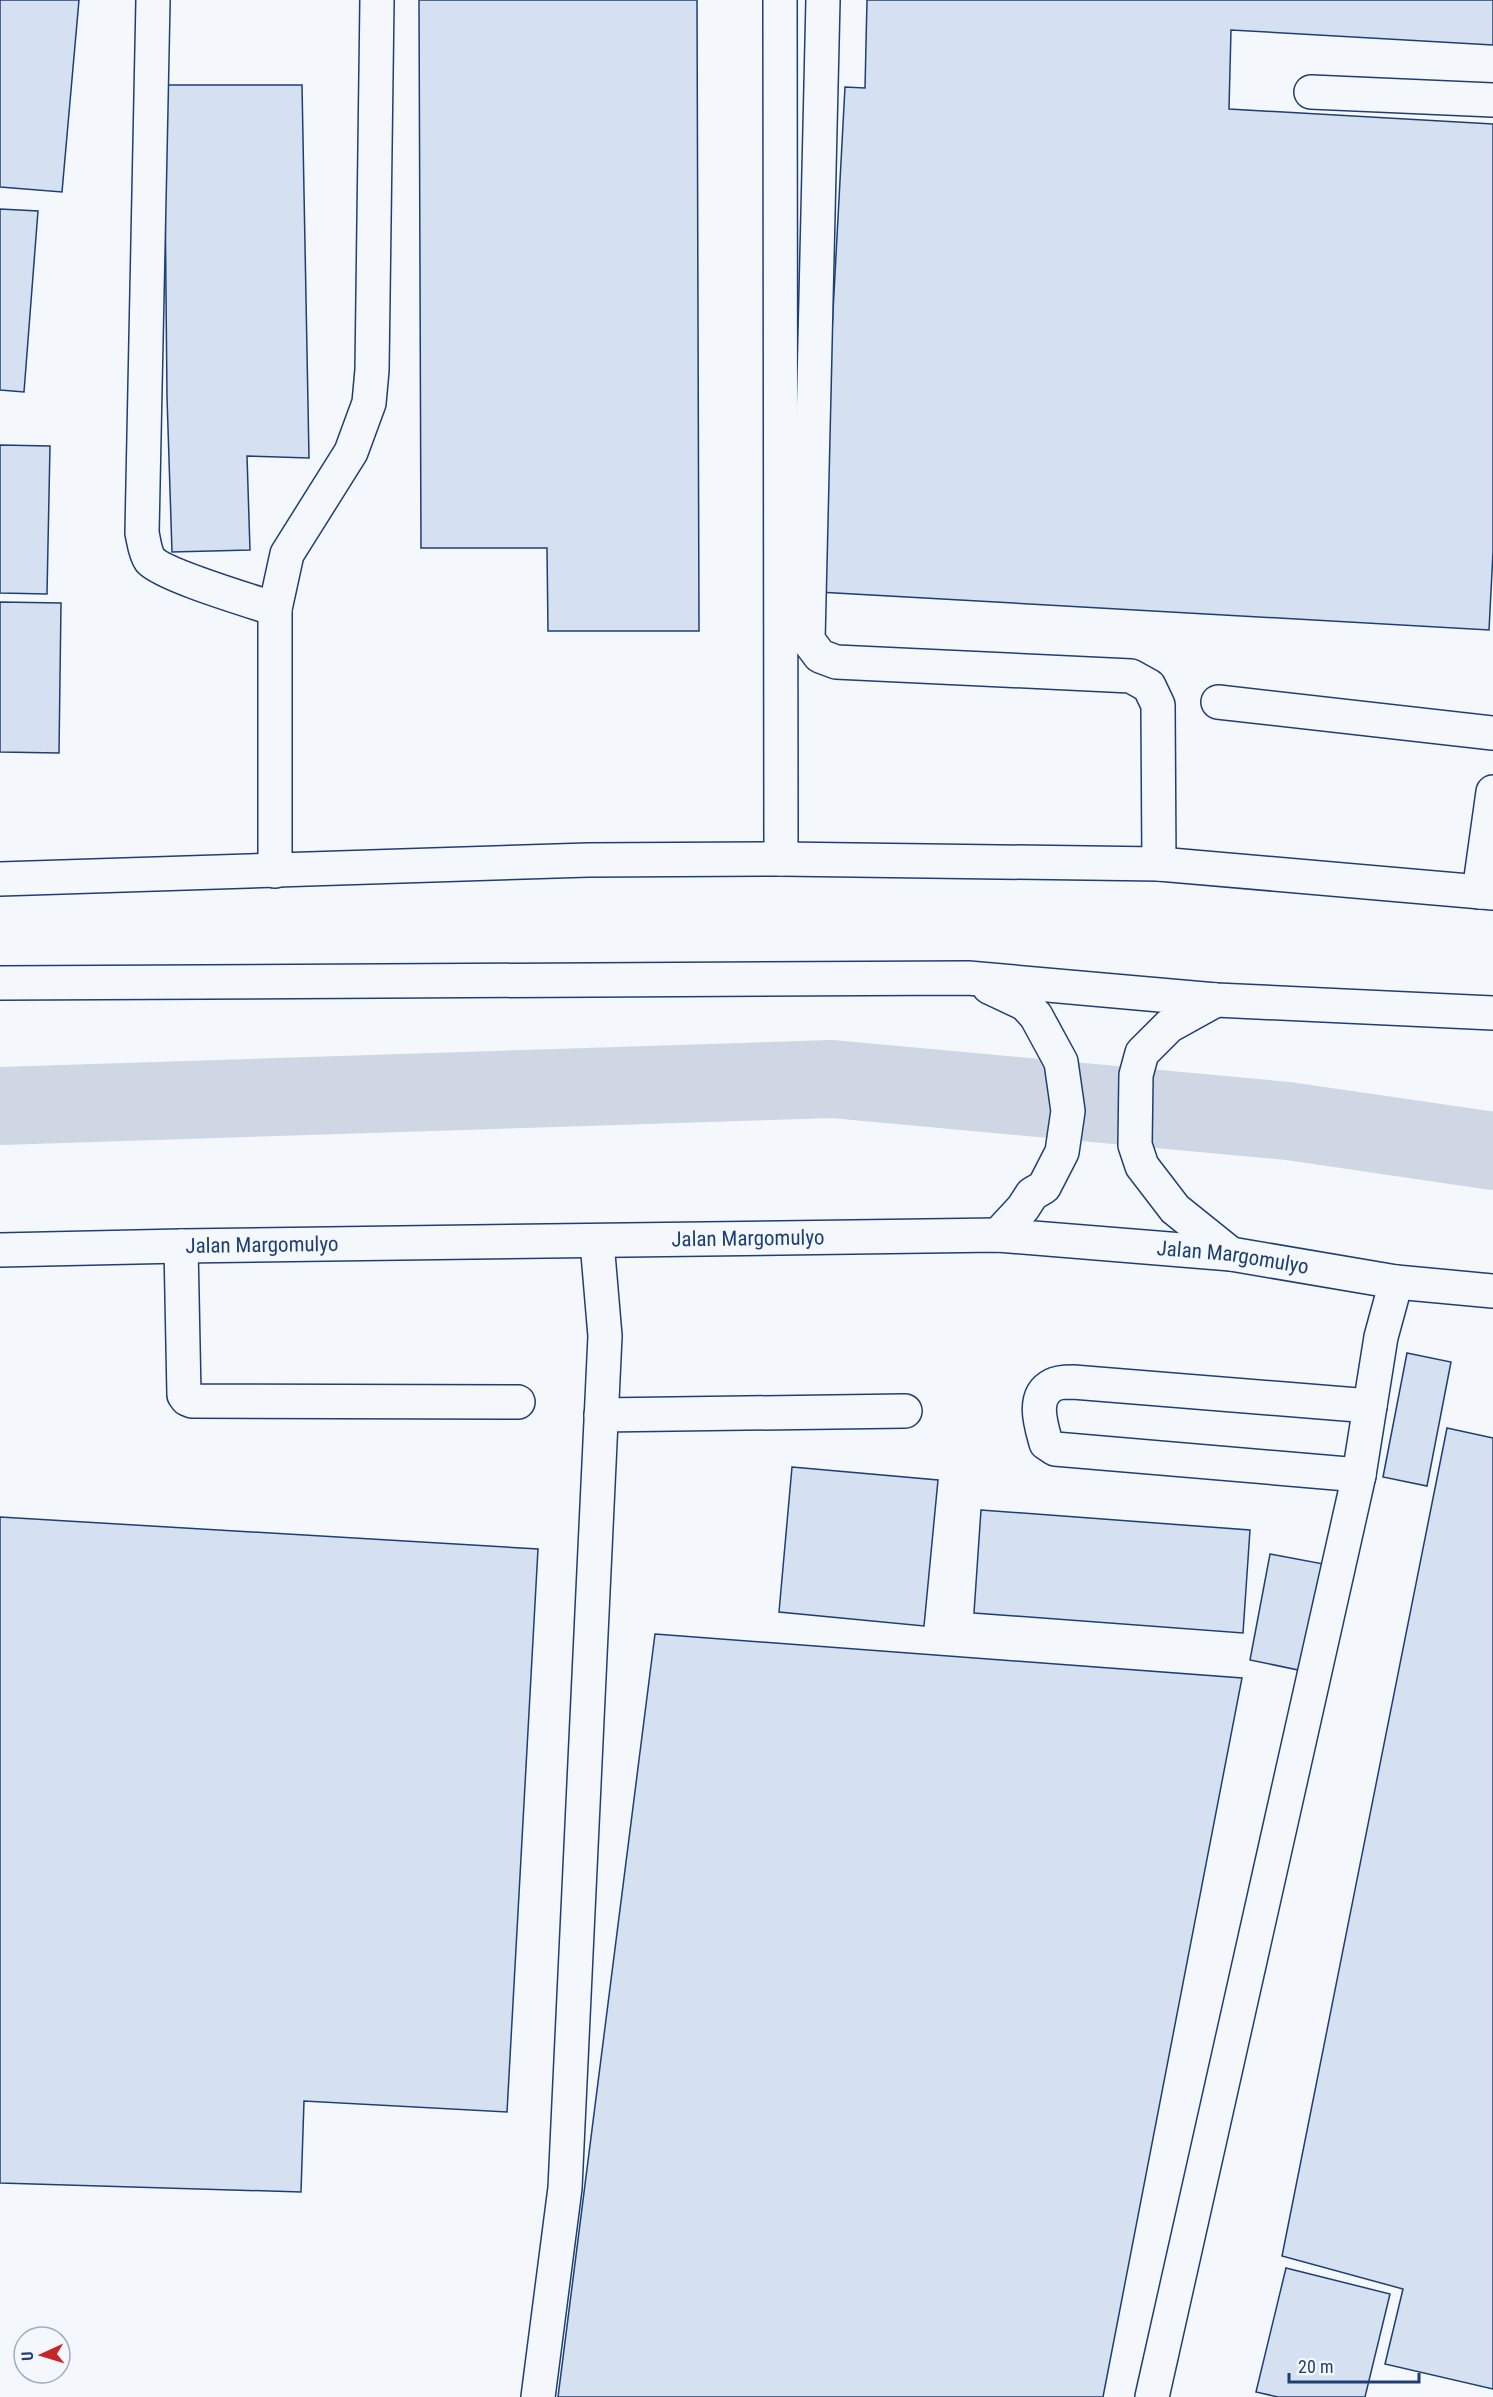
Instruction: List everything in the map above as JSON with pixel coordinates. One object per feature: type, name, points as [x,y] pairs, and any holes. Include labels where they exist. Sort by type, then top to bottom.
[{"type":"main road","points":[[153,0],[142,522],[146,550],[151,560],[159,566],[188,579],[275,609]]},
{"type":"main road","points":[[275,871],[275,609],[287,554],[351,452],[369,403],[372,370],[377,0]]},
{"type":"main road","points":[[780,0],[782,859]]},
{"type":"main road","points":[[823,0],[808,640],[820,656],[836,662],[1131,676],[1149,686],[1158,705],[1159,864]]},
{"type":"main road","points":[[1311,92],[1493,100]]},
{"type":"main road","points":[[1218,702],[1493,734]]},
{"type":"main road","points":[[0,879],[588,860],[782,859],[1159,864],[1486,892],[1493,792]]},
{"type":"main road","points":[[0,983],[968,978],[1216,1000],[1493,1012]]},
{"type":"main road","points":[[968,978],[1025,1004],[1036,1016],[1060,1062],[1068,1111],[1062,1152],[1044,1187],[1032,1194],[1023,1208],[998,1235]]},
{"type":"main road","points":[[1216,1000],[1169,1026],[1142,1053],[1136,1075],[1135,1145],[1142,1166],[1175,1209],[1231,1254]]},
{"type":"main road","name":"Jalan Margomulyo","points":[[0,1250],[998,1235],[1231,1254],[1396,1282],[1493,1291]]},
{"type":"main road","points":[[538,2397],[565,2188],[606,1336],[597,1242]]},
{"type":"main road","points":[[181,1246],[184,1384],[187,1399],[204,1401],[518,1402]]},
{"type":"main road","points":[[1152,2397],[1359,1475],[1381,1337],[1396,1282]]},
{"type":"main road","points":[[1359,1475],[1055,1449],[1046,1443],[1039,1418],[1041,1396],[1054,1384],[1073,1382],[1371,1406]]},
{"type":"main road","points":[[601,1415],[904,1411]]},
{"type":"building","points":[[0,0],[79,0],[62,192],[0,187]]},
{"type":"building","points":[[419,0],[697,0],[699,631],[548,631],[547,548],[421,548]]},
{"type":"building","points":[[867,0],[1493,0],[1493,45],[1231,30],[1229,109],[1493,124],[1493,552],[1489,630],[818,592],[845,87],[865,88]]},
{"type":"building","points":[[164,85],[302,85],[309,458],[247,456],[250,550],[172,552],[167,397]]},
{"type":"building","points":[[0,209],[38,211],[24,392],[0,390]]},
{"type":"building","points":[[0,445],[50,446],[47,594],[0,593]]},
{"type":"building","points":[[0,602],[61,603],[59,753],[0,752]]},
{"type":"building","points":[[1407,1353],[1451,1362],[1427,1486],[1383,1477]]},
{"type":"building","points":[[1447,1428],[1493,1438],[1493,2389],[1385,2364],[1403,2289],[1282,2256]]},
{"type":"building","points":[[792,1467],[938,1480],[924,1626],[779,1612]]},
{"type":"building","points":[[981,1510],[1250,1530],[1243,1633],[974,1613]]},
{"type":"building","points":[[0,1517],[538,1549],[507,2112],[304,2101],[301,2192],[0,2183]]},
{"type":"building","points":[[1270,1554],[1329,1565],[1308,1672],[1250,1660]]},
{"type":"building","points":[[655,1634],[1242,1678],[1103,2397],[558,2397]]},
{"type":"building","points":[[1286,2268],[1390,2294],[1365,2397],[1278,2397],[1256,2392]]},
{"type":"waterway","points":[[0,1106],[832,1079],[1288,1121],[1493,1151]]}]
